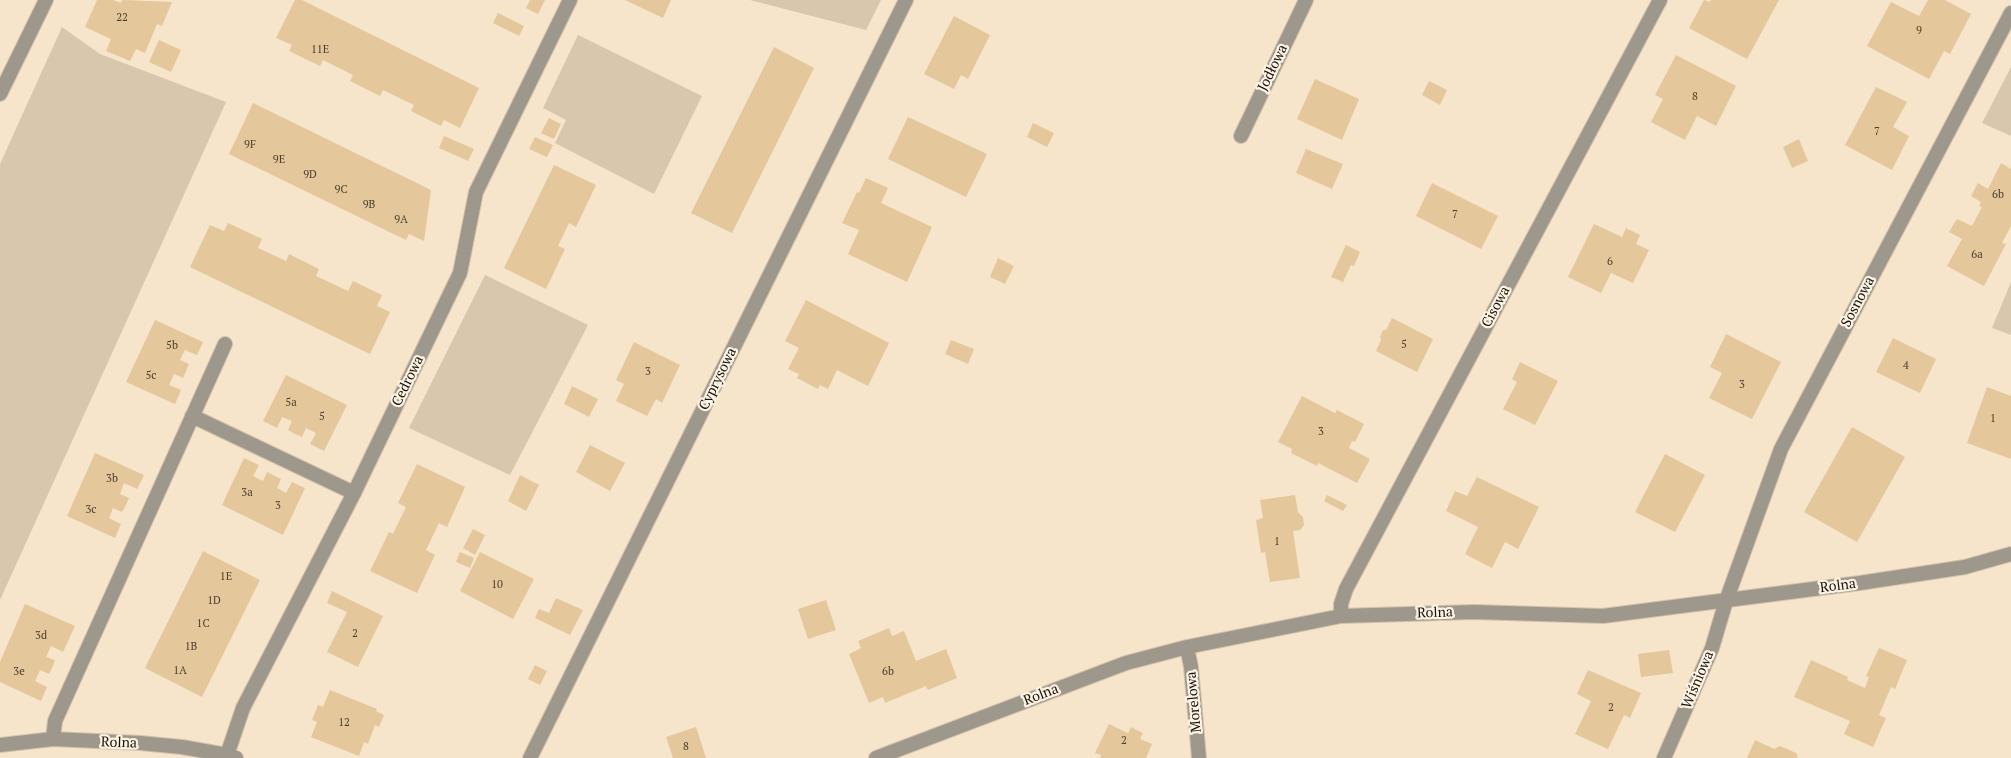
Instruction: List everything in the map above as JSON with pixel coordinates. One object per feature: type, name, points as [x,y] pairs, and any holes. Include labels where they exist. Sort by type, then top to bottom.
[{"type":"street","points":[[0,94],[46,0]]},
{"type":"street","name":"Cedrowa","points":[[232,756],[243,708],[354,493],[460,273],[476,192],[570,0]]},
{"type":"street","name":"Cyprysowa","points":[[530,758],[906,0]]},
{"type":"street","name":"Jodłowa","points":[[1241,136],[1306,0]]},
{"type":"street","name":"Cisowa","points":[[1341,616],[1341,604],[1346,589],[1660,0]]},
{"type":"street","name":"Sosnowa","points":[[1726,601],[1781,448],[2011,13]]},
{"type":"street","points":[[53,740],[54,721],[225,344]]},
{"type":"street","points":[[192,416],[354,493]]},
{"type":"street","name":"Rolna","points":[[876,758],[1126,663],[1187,647],[1341,616],[1474,612],[1603,616],[1860,583],[1964,567],[2011,554]]},
{"type":"street","name":"Wiśniowa","points":[[1664,758],[1712,648],[1726,601]]},
{"type":"street","name":"Morelowa","points":[[1187,647],[1191,667],[1200,758]]},
{"type":"street","name":"Rolna","points":[[0,745],[53,740],[140,743],[182,747],[232,756]]},
{"type":"shaded area","points":[[750,0],[881,0],[866,30]]},
{"type":"shaded area","points":[[62,27],[100,54],[226,102],[0,600],[0,164]]},
{"type":"shaded area","points":[[578,35],[702,96],[654,194],[555,143],[566,120],[543,108]]},
{"type":"shaded area","points":[[2011,67],[2011,136],[1982,123]]},
{"type":"shaded area","points":[[485,275],[588,325],[510,475],[409,428]]},
{"type":"shaded area","points":[[2011,282],[2011,335],[1992,328]]},
{"type":"building","points":[[97,0],[113,0],[121,3],[122,0],[172,2],[162,26],[157,24],[145,53],[136,49],[130,61],[106,51],[111,39],[85,27]]},
{"type":"building","points":[[295,0],[302,0],[479,88],[460,128],[444,120],[441,126],[411,111],[414,105],[383,90],[380,96],[350,81],[353,75],[323,60],[320,66],[289,51],[292,45],[276,38]]},
{"type":"building","points":[[530,0],[545,0],[538,14],[526,8]]},
{"type":"building","points":[[625,0],[671,0],[663,18]]},
{"type":"building","points":[[1704,0],[1710,2],[1711,0],[1779,0],[1747,59],[1689,28]]},
{"type":"building","points":[[1928,0],[1945,0],[1971,14],[1950,54],[1944,51],[1929,79],[1867,46],[1891,2],[1919,16]]},
{"type":"building","points":[[498,13],[524,26],[519,36],[493,23]]},
{"type":"building","points":[[954,16],[990,35],[968,79],[961,75],[954,89],[924,74]]},
{"type":"building","points":[[159,40],[181,50],[171,72],[149,62]]},
{"type":"building","points":[[774,47],[814,68],[732,233],[691,213]]},
{"type":"building","points":[[1676,55],[1736,86],[1716,126],[1697,116],[1685,140],[1651,122],[1663,99],[1655,95]]},
{"type":"building","points":[[1315,79],[1359,99],[1342,140],[1297,119]]},
{"type":"building","points":[[1429,81],[1447,90],[1440,105],[1422,95]]},
{"type":"building","points":[[1876,87],[1907,102],[1893,127],[1909,136],[1892,170],[1845,145]]},
{"type":"building","points":[[253,103],[431,190],[424,241],[409,234],[406,240],[229,154]]},
{"type":"building","points":[[908,117],[987,154],[966,197],[888,159]]},
{"type":"building","points":[[549,118],[561,124],[554,139],[541,133]]},
{"type":"building","points":[[1033,123],[1054,133],[1047,147],[1027,137]]},
{"type":"building","points":[[444,136],[474,149],[468,161],[439,148]]},
{"type":"building","points":[[535,137],[553,145],[547,157],[529,149]]},
{"type":"building","points":[[1799,139],[1808,161],[1792,168],[1783,147]]},
{"type":"building","points":[[1306,149],[1343,164],[1332,189],[1296,173]]},
{"type":"building","points":[[2001,163],[2011,169],[2011,226],[2002,243],[2006,244],[1984,286],[1947,266],[1962,239],[1949,232],[1957,219],[1972,226],[1982,207],[1979,206],[1981,202],[1971,196],[1978,183],[1988,189]]},
{"type":"building","points":[[554,165],[596,185],[576,227],[569,223],[558,246],[565,249],[546,289],[504,268]]},
{"type":"building","points":[[866,178],[888,188],[881,203],[932,227],[907,282],[848,254],[859,230],[842,223]]},
{"type":"building","points":[[1432,183],[1498,216],[1481,249],[1416,216]]},
{"type":"building","points":[[228,223],[262,239],[258,248],[286,261],[289,254],[319,269],[316,276],[348,291],[353,281],[382,295],[377,306],[390,312],[370,354],[190,267],[210,225],[224,231]]},
{"type":"building","points":[[1594,224],[1622,237],[1626,228],[1640,235],[1636,244],[1649,250],[1633,283],[1611,273],[1601,293],[1568,277]]},
{"type":"building","points":[[1346,245],[1360,252],[1354,266],[1351,265],[1343,282],[1331,277]]},
{"type":"building","points":[[998,258],[1014,266],[1005,284],[990,277]]},
{"type":"building","points":[[806,300],[889,343],[868,386],[837,370],[828,389],[820,385],[818,389],[797,378],[799,374],[788,369],[799,348],[785,341]]},
{"type":"building","points":[[1392,318],[1433,339],[1417,372],[1376,351],[1383,330],[1386,330]]},
{"type":"building","points":[[155,320],[203,342],[197,355],[185,350],[180,360],[189,364],[183,378],[174,374],[169,385],[181,390],[175,404],[126,382]]},
{"type":"building","points":[[1726,334],[1781,362],[1752,419],[1709,398],[1722,373],[1710,367]]},
{"type":"building","points":[[1893,338],[1936,359],[1920,393],[1876,372]]},
{"type":"building","points":[[951,340],[974,349],[968,364],[945,354]]},
{"type":"building","points":[[634,342],[680,365],[662,403],[656,399],[647,416],[616,401],[624,384],[616,380]]},
{"type":"building","points":[[1520,362],[1558,381],[1535,425],[1503,409],[1517,382],[1512,379]]},
{"type":"building","points":[[286,375],[347,405],[324,451],[310,444],[316,433],[306,428],[302,437],[288,430],[292,421],[282,417],[277,428],[263,421]]},
{"type":"building","points":[[572,386],[598,399],[589,417],[564,404]]},
{"type":"building","points":[[1987,387],[2011,396],[2011,459],[1967,443]]},
{"type":"building","points":[[1302,396],[1335,413],[1337,410],[1364,424],[1355,442],[1352,441],[1349,448],[1370,459],[1357,483],[1318,463],[1317,466],[1291,453],[1292,449],[1278,442]]},
{"type":"building","points":[[1852,427],[1905,457],[1857,542],[1804,512]]},
{"type":"building","points":[[590,445],[625,463],[610,491],[576,472]]},
{"type":"building","points":[[95,453],[144,475],[137,489],[124,483],[120,494],[129,498],[126,505],[122,512],[113,508],[109,518],[121,524],[115,538],[67,516]]},
{"type":"building","points":[[1665,454],[1705,475],[1675,532],[1635,512]]},
{"type":"building","points":[[244,458],[259,465],[253,476],[263,481],[267,472],[281,479],[277,488],[286,493],[292,482],[305,488],[283,535],[222,505]]},
{"type":"building","points":[[417,464],[465,487],[447,527],[439,523],[426,550],[435,555],[417,593],[370,571],[389,532],[393,534],[406,507],[398,503]]},
{"type":"building","points":[[520,475],[539,485],[526,511],[508,501]]},
{"type":"building","points":[[1477,477],[1539,507],[1518,549],[1505,542],[1492,568],[1465,554],[1478,527],[1446,511],[1455,491],[1467,496]]},
{"type":"building","points":[[1295,495],[1298,512],[1303,517],[1304,525],[1300,530],[1293,531],[1300,578],[1270,582],[1265,552],[1261,553],[1256,520],[1263,518],[1260,500]]},
{"type":"building","points":[[1327,495],[1347,505],[1343,511],[1324,501]]},
{"type":"building","points":[[473,529],[485,535],[475,555],[463,548]]},
{"type":"building","points":[[203,551],[260,580],[202,697],[145,668]]},
{"type":"building","points":[[460,552],[474,558],[470,568],[456,562]]},
{"type":"building","points":[[480,552],[534,579],[513,619],[460,591]]},
{"type":"building","points":[[332,591],[383,616],[358,667],[327,652],[347,612],[327,603]]},
{"type":"building","points":[[556,598],[583,610],[570,635],[535,618],[539,609],[549,613]]},
{"type":"building","points":[[826,600],[836,630],[808,639],[798,609]]},
{"type":"building","points":[[25,604],[75,626],[63,652],[51,646],[46,657],[55,660],[52,668],[49,674],[40,670],[35,681],[47,687],[41,701],[0,682],[0,662]]},
{"type":"building","points":[[889,628],[892,636],[904,631],[916,661],[946,649],[957,678],[928,690],[926,686],[885,703],[883,697],[869,703],[849,654],[861,648],[858,641]]},
{"type":"building","points":[[1879,648],[1907,660],[1895,689],[1891,687],[1879,715],[1886,718],[1873,747],[1844,734],[1850,721],[1794,697],[1811,660],[1848,677],[1847,680],[1865,688],[1869,677],[1866,676]]},
{"type":"building","points":[[1669,650],[1673,673],[1641,677],[1638,654]]},
{"type":"building","points":[[535,665],[547,671],[540,685],[528,679]]},
{"type":"building","points":[[1588,670],[1641,693],[1630,718],[1624,715],[1608,749],[1575,734],[1591,701],[1577,694]]},
{"type":"building","points":[[330,690],[377,709],[376,711],[384,715],[379,727],[375,725],[368,744],[364,742],[359,756],[311,737],[317,722],[312,720],[318,705],[323,707]]},
{"type":"building","points":[[1109,724],[1128,733],[1131,727],[1143,733],[1140,739],[1152,744],[1146,758],[1100,758],[1101,755],[1095,753]]},
{"type":"building","points":[[696,727],[706,758],[673,758],[666,737]]},
{"type":"building","points":[[1755,740],[1774,749],[1780,746],[1796,753],[1798,758],[1747,758]]}]
